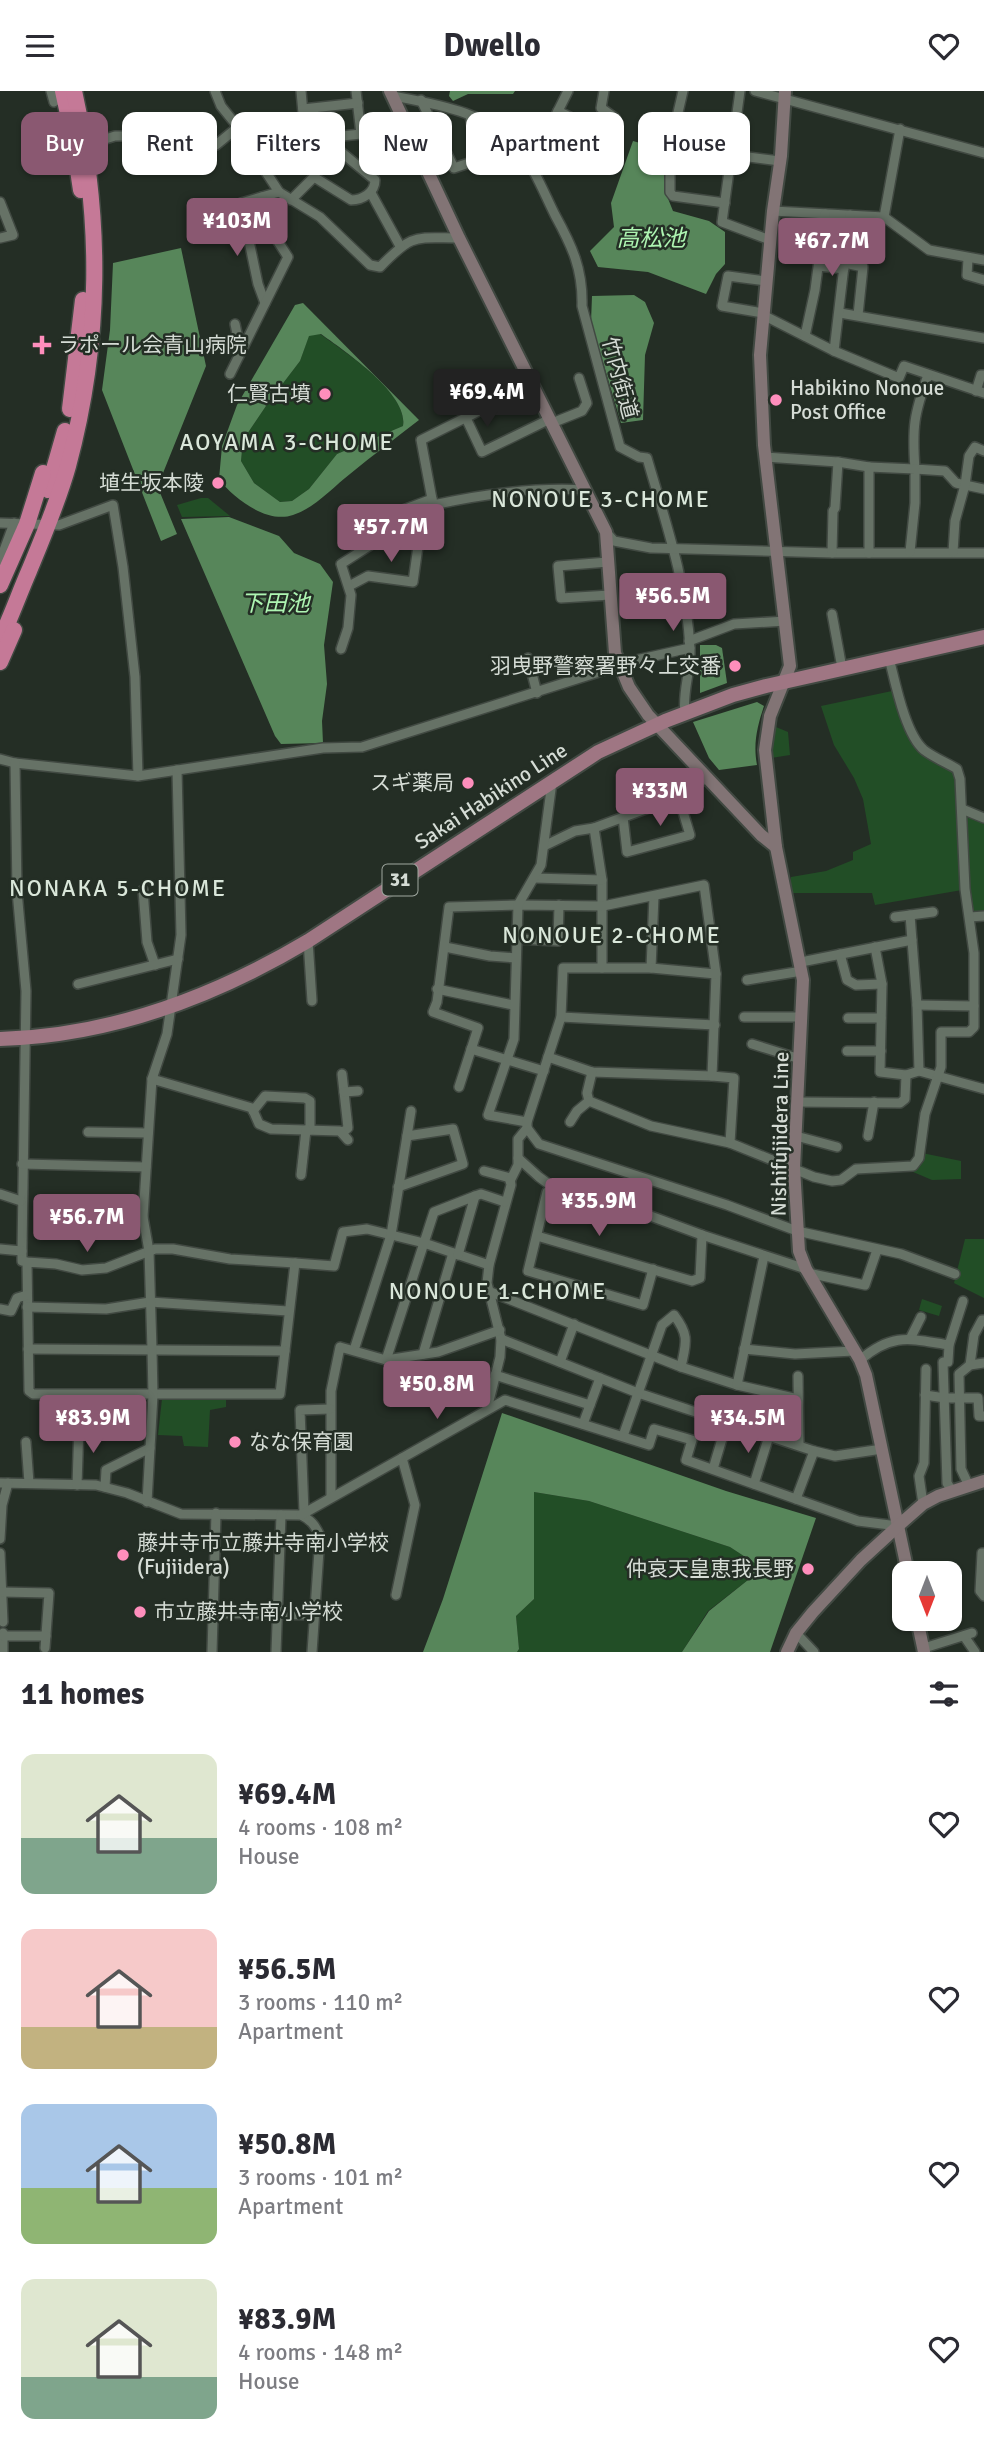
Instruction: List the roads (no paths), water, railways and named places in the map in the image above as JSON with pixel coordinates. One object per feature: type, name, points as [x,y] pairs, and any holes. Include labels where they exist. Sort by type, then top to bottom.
[{"type":"highway","points":[[74,91],[79,112]]},
{"type":"highway","points":[[1,637],[57,464],[73,393],[82,319],[85,264],[82,201],[73,137],[59,96]]},
{"type":"highway","points":[[0,585],[37,524],[75,473],[85,428],[89,403],[86,385],[95,265],[90,175]]},
{"type":"highway","points":[[0,613],[37,524]]},
{"type":"highway","points":[[0,662],[37,524]]},
{"type":"main road","name":"Sakai Habikino Line","points":[[0,1039],[74,1033],[172,1007],[261,968],[308,941],[598,752],[656,724],[733,695],[984,637]]},
{"type":"street","points":[[51,91],[59,96]]},
{"type":"street","points":[[215,91],[221,106],[231,118]]},
{"type":"street","points":[[301,91],[303,112]]},
{"type":"street","points":[[345,137],[361,134],[356,91]]},
{"type":"street","points":[[568,91],[558,111],[606,135],[615,118],[601,108],[604,91]]},
{"type":"street","points":[[678,112],[683,91]]},
{"type":"street","points":[[737,112],[740,91]]},
{"type":"street","points":[[755,91],[785,95],[984,153]]},
{"type":"street","points":[[391,94],[584,490],[606,533],[614,541],[631,546],[832,553],[984,552]]},
{"type":"street","name":"竹内街道","points":[[391,94],[421,100],[466,115]]},
{"type":"street","name":"Nishifujiidera Line","points":[[785,95],[760,355],[765,457],[790,666],[771,716],[766,740],[769,800],[776,847],[801,966],[802,1017],[794,1168],[797,1231],[799,1251],[807,1271],[866,1375],[905,1561]]},
{"type":"street","points":[[421,100],[454,168],[466,164]]},
{"type":"street","points":[[303,109],[358,103]]},
{"type":"street","points":[[884,218],[900,129]]},
{"type":"street","points":[[108,138],[142,137],[196,147],[216,145],[231,133]]},
{"type":"street","points":[[291,200],[314,177],[351,200],[371,193],[375,186],[374,180],[345,155]]},
{"type":"street","points":[[750,159],[780,161]]},
{"type":"street","points":[[268,175],[279,192],[320,216],[370,265],[380,267],[400,246],[418,238],[460,238]]},
{"type":"street","name":"竹内街道","points":[[534,175],[577,260],[583,283],[583,306],[620,446],[639,457],[647,458],[672,547]]},
{"type":"street","points":[[670,175],[670,192],[673,196],[725,203]]},
{"type":"street","points":[[729,175],[722,222],[771,240]]},
{"type":"street","points":[[265,303],[258,284],[241,203],[279,192]]},
{"type":"street","points":[[371,193],[400,246]]},
{"type":"street","points":[[230,374],[288,257],[277,240],[262,197]]},
{"type":"street","points":[[0,202],[13,235],[0,238]]},
{"type":"street","points":[[774,211],[884,218],[929,250],[984,260]]},
{"type":"street","points":[[805,336],[819,266],[825,214]]},
{"type":"street","points":[[834,351],[850,215]]},
{"type":"street","points":[[968,259],[967,275],[984,280]]},
{"type":"street","points":[[819,266],[863,267],[858,315]]},
{"type":"street","points":[[766,281],[728,276],[722,306],[763,314],[834,351],[899,378],[905,366],[980,392],[981,375],[984,375]]},
{"type":"street","points":[[840,313],[984,338]]},
{"type":"street","points":[[235,324],[241,352]]},
{"type":"street","points":[[909,552],[915,503],[912,437],[914,419],[928,375]]},
{"type":"street","points":[[466,418],[482,452],[551,421],[582,411],[587,403],[579,378]]},
{"type":"street","points":[[341,649],[348,628],[349,586],[341,565],[380,539],[433,521],[421,440],[489,405],[539,397]]},
{"type":"street","points":[[953,552],[956,521],[969,456],[975,447],[984,451]]},
{"type":"street","points":[[765,457],[945,471],[956,483],[984,489]]},
{"type":"street","points":[[832,553],[838,462]]},
{"type":"street","points":[[869,467],[869,553]]},
{"type":"street","points":[[367,519],[393,515],[432,502],[469,497],[546,488],[584,490]]},
{"type":"street","points":[[0,523],[37,524],[113,506],[135,677],[138,776]]},
{"type":"street","points":[[0,561],[37,524]]},
{"type":"street","points":[[349,586],[368,576],[413,582],[421,525]]},
{"type":"street","points":[[606,533],[615,653],[629,687],[656,724],[761,835],[776,847]]},
{"type":"street","points":[[672,547],[683,595],[689,645],[690,674],[683,698],[685,713]]},
{"type":"street","points":[[608,562],[558,566],[561,598],[610,595]]},
{"type":"street","points":[[832,614],[842,668]]},
{"type":"street","points":[[0,759],[15,763],[138,776],[323,748],[362,747],[689,645],[734,624],[786,621]]},
{"type":"street","points":[[528,658],[537,693]]},
{"type":"street","points":[[589,1101],[651,1126],[730,1143],[814,1177],[832,1181],[841,1179],[856,1169],[913,1166],[919,1158],[925,1114],[941,1067],[941,1032],[969,1032],[975,1027],[974,1006],[979,953],[970,917],[963,864],[962,809],[957,769],[924,750],[918,742],[902,710],[889,658]]},
{"type":"street","points":[[15,763],[17,891],[26,991],[22,1261],[82,1270],[106,1268],[149,1251],[173,1249],[230,1259],[334,1266],[343,1232],[367,1229],[424,1243],[489,1265]]},
{"type":"street","points":[[147,1502],[153,1395],[149,1251],[143,1217],[152,1079],[167,1034],[181,935],[177,770]]},
{"type":"street","points":[[544,846],[575,831],[594,828],[678,795],[707,778]]},
{"type":"street","points":[[552,782],[541,865],[518,905],[513,1039],[488,1115],[527,1125],[539,1144],[701,1196],[797,1231],[901,1254],[955,1273]]},
{"type":"street","points":[[623,817],[627,852],[690,835],[678,795]]},
{"type":"street","points":[[962,809],[984,818]]},
{"type":"street","points":[[594,828],[602,880],[602,968]]},
{"type":"street","points":[[534,878],[602,880]]},
{"type":"street","points":[[459,1087],[478,1028],[433,1012],[449,907],[603,906],[704,885],[716,974],[712,1076]]},
{"type":"street","points":[[143,890],[147,942],[155,965]]},
{"type":"street","points":[[652,968],[654,896]]},
{"type":"street","points":[[517,939],[558,941],[559,905]]},
{"type":"street","points":[[895,917],[933,912]]},
{"type":"street","points":[[910,915],[919,1071]]},
{"type":"street","points":[[970,917],[984,916]]},
{"type":"street","points":[[747,980],[840,954],[912,940]]},
{"type":"street","points":[[308,941],[313,1001]]},
{"type":"street","points":[[444,947],[490,957],[516,958]]},
{"type":"street","points":[[875,947],[882,984],[880,1072],[906,1075],[919,1071],[984,1089]]},
{"type":"street","points":[[840,954],[847,980],[856,985],[882,984]]},
{"type":"street","points":[[78,984],[178,959]]},
{"type":"street","points":[[487,1409],[501,1335],[488,1291],[489,1265],[510,1181],[518,1165],[518,1139],[527,1125],[561,1017],[563,968],[652,968],[716,974]]},
{"type":"street","points":[[438,989],[513,1005]]},
{"type":"street","points":[[917,1005],[974,1006]]},
{"type":"street","points":[[561,1017],[715,1025]]},
{"type":"street","points":[[744,1017],[802,1017]]},
{"type":"street","points":[[848,1018],[881,1018]]},
{"type":"street","points":[[752,1044],[800,1059]]},
{"type":"street","points":[[471,1049],[544,1071]]},
{"type":"street","points":[[847,1051],[881,1051]]},
{"type":"street","points":[[548,1057],[592,1072],[734,1078],[730,1143]]},
{"type":"street","points":[[589,1101],[587,1093],[592,1072]]},
{"type":"street","points":[[152,1079],[253,1111],[259,1124],[271,1129],[340,1131],[345,1137],[348,1128],[342,1074]]},
{"type":"street","points":[[798,1102],[901,1103],[905,1099],[906,1075]]},
{"type":"street","points":[[344,1092],[358,1091]]},
{"type":"street","points":[[253,1111],[265,1096],[305,1098],[310,1101],[301,1175]]},
{"type":"street","points":[[570,1122],[577,1111],[589,1101]]},
{"type":"street","points":[[868,1136],[874,1102]]},
{"type":"street","points":[[354,1350],[391,1235],[411,1111]]},
{"type":"street","points":[[398,1187],[463,1164],[453,1129],[407,1136]]},
{"type":"street","points":[[88,1132],[148,1133]]},
{"type":"street","points":[[796,1136],[837,1147]]},
{"type":"street","points":[[519,1158],[554,1188]]},
{"type":"street","points":[[22,1164],[146,1167]]},
{"type":"street","points":[[484,1171],[510,1178],[510,1181]]},
{"type":"street","points":[[653,1269],[643,1305],[528,1271],[547,1192],[554,1188],[577,1189],[807,1271],[865,1285],[877,1250]]},
{"type":"street","points":[[0,1194],[21,1201]]},
{"type":"street","points":[[386,1360],[434,1212],[481,1194],[505,1202]]},
{"type":"street","points":[[423,1354],[475,1196]]},
{"type":"street","points":[[75,1220],[143,1217]]},
{"type":"street","points":[[537,1236],[692,1281],[700,1278],[702,1235]]},
{"type":"street","points":[[0,1249],[22,1251]]},
{"type":"street","points":[[737,1385],[764,1256]]},
{"type":"street","points":[[27,1262],[29,1391],[33,1394],[153,1395],[280,1394],[295,1263]]},
{"type":"street","points":[[488,1291],[681,1367],[737,1385],[798,1399]]},
{"type":"street","points":[[0,1309],[11,1311],[17,1299],[27,1295]]},
{"type":"street","points":[[952,1491],[947,1482],[943,1362],[948,1362],[949,1345],[964,1301]]},
{"type":"street","points":[[27,1307],[106,1309],[150,1302],[288,1311]]},
{"type":"street","points":[[623,1436],[662,1325],[674,1315],[684,1327],[687,1339],[681,1367]]},
{"type":"street","points":[[909,1339],[921,1317]]},
{"type":"street","points":[[970,1365],[974,1335],[984,1320]]},
{"type":"street","points":[[560,1362],[574,1324]]},
{"type":"street","points":[[331,1496],[331,1391],[340,1347],[386,1360],[438,1352],[501,1335],[638,1393],[814,1451],[835,1455],[882,1449]]},
{"type":"street","points":[[744,1349],[795,1354],[857,1355],[891,1340],[909,1339],[949,1345]]},
{"type":"street","points":[[28,1349],[285,1351]]},
{"type":"street","points":[[943,1373],[959,1374],[970,1365],[984,1363]]},
{"type":"street","points":[[923,1504],[919,1476],[924,1463],[926,1369]]},
{"type":"street","points":[[959,1374],[961,1469],[970,1486]]},
{"type":"street","points":[[495,1375],[590,1405]]},
{"type":"street","points":[[798,1376],[799,1445]]},
{"type":"street","points":[[583,1424],[600,1378]]},
{"type":"street","points":[[925,1395],[978,1398],[979,1416],[984,1416]]},
{"type":"street","points":[[0,1539],[4,1483],[105,1486],[181,1514],[302,1514],[505,1400],[649,1445],[654,1429],[692,1440],[686,1460],[858,1521],[898,1526]]},
{"type":"street","points":[[312,1652],[320,1536],[315,1525],[302,1514],[300,1410],[330,1409]]},
{"type":"street","points":[[713,1469],[727,1422]]},
{"type":"street","points":[[77,1485],[79,1423]]},
{"type":"street","points":[[754,1484],[769,1436]]},
{"type":"street","points":[[26,1442],[29,1483]]},
{"type":"street","points":[[105,1486],[106,1470],[150,1448]]},
{"type":"street","points":[[796,1499],[814,1451]]},
{"type":"street","points":[[396,1595],[415,1505],[402,1458]]},
{"type":"street","points":[[787,1652],[796,1633],[860,1560],[923,1504],[984,1481]]},
{"type":"street","points":[[212,1652],[216,1513]]},
{"type":"street","points":[[276,1652],[281,1515]]},
{"type":"street","points":[[0,1553],[3,1652]]},
{"type":"street","points":[[984,1553],[980,1591],[984,1596]]},
{"type":"street","points":[[2,1592],[49,1593],[45,1648]]},
{"type":"street","points":[[212,1613],[315,1615]]},
{"type":"street","points":[[920,1631],[924,1650],[968,1634],[975,1652]]},
{"type":"street","points":[[796,1633],[814,1652]]},
{"type":"street","points":[[3,1636],[46,1636]]},
{"type":"water","points":[[450,91],[515,91],[513,94],[468,94],[453,101],[449,96]]},
{"type":"water","name":"高松池","points":[[633,141],[638,142],[638,175],[665,175],[665,191],[673,211],[709,221],[725,232],[725,264],[716,274],[706,294],[648,272],[598,267],[590,251],[614,227],[611,203],[621,175],[624,175],[624,166]]},
{"type":"water","points":[[181,248],[206,366],[159,483],[161,495],[177,534],[161,541],[102,390],[110,330],[113,263]]},
{"type":"water","points":[[634,295],[645,302],[654,323],[645,355],[643,420],[621,423],[591,322],[592,296]]},
{"type":"water","points":[[303,303],[419,420],[316,502],[301,512],[283,517],[262,513],[233,494],[219,479],[222,446],[237,405],[295,305]],"holes":[[[321,334],[385,387],[396,400],[402,414],[403,426],[337,454],[309,489],[292,501],[280,502],[254,483],[241,461],[243,440],[300,361],[309,336]]]},
{"type":"water","name":"下田池","points":[[229,517],[279,536],[294,553],[320,564],[333,582],[324,645],[327,684],[322,721],[323,743],[281,744],[275,736],[181,519]]},
{"type":"water","points":[[700,645],[716,645],[722,648],[727,683],[700,693]]},
{"type":"water","points":[[757,702],[764,706],[756,736],[757,765],[719,770],[709,758],[693,722]]},
{"type":"water","points":[[502,1413],[726,1491],[816,1518],[770,1652],[682,1652],[709,1611],[748,1580],[756,1564],[730,1547],[589,1501],[534,1492],[534,1599],[516,1616],[517,1652],[423,1652],[443,1599]]},
{"type":"place","name":"ラポール会青山病院","points":[[42,345]]},
{"type":"place","name":"仁賢古墳","points":[[325,394]]},
{"type":"place","name":"Habikino Nonoue Post Office","points":[[776,400]]},
{"type":"place","name":"埴生坂本陵","points":[[218,483]]},
{"type":"place","name":"羽曳野警察署野々上交番","points":[[735,666]]},
{"type":"place","name":"スギ薬局","points":[[468,783]]},
{"type":"place","name":"なな保育園","points":[[235,1442]]},
{"type":"place","name":"藤井寺市立藤井寺南小学校 (Fujiidera)","points":[[123,1555]]},
{"type":"place","name":"仲哀天皇恵我長野","points":[[808,1569]]},
{"type":"place","name":"市立藤井寺南小学校","points":[[140,1612]]},
{"type":"district","name":"AOYAMA 3-CHOME","points":[[287,442]]},
{"type":"district","name":"NONOUE 3-CHOME","points":[[601,499]]},
{"type":"district","name":"NONAKA 5-CHOME","points":[[118,888]]},
{"type":"district","name":"NONOUE 2-CHOME","points":[[612,935]]},
{"type":"district","name":"NONOUE 1-CHOME","points":[[498,1291]]}]
